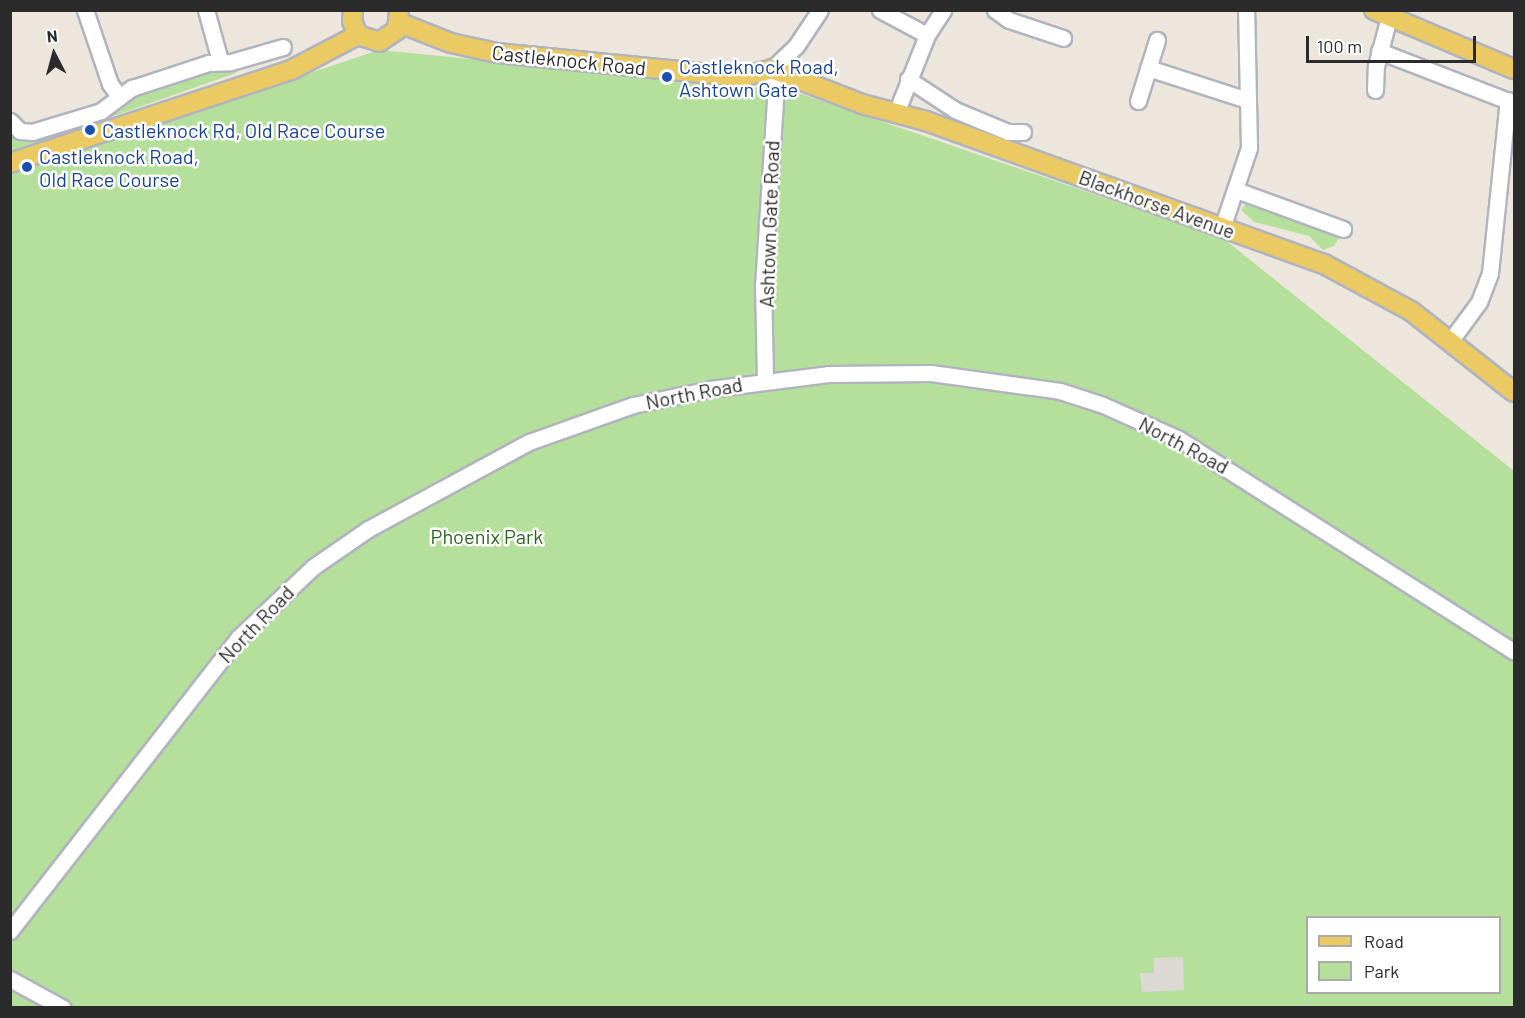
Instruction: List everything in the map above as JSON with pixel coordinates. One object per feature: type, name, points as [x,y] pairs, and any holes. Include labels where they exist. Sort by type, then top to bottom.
[{"type":"main road","points":[[353,10],[352,21],[358,35],[371,42],[386,40],[399,17]]},
{"type":"main road","points":[[1381,14],[1515,69]]},
{"type":"main road","name":"Castleknock Road","points":[[399,17],[451,43],[497,52],[741,77],[772,69]]},
{"type":"main road","points":[[10,163],[291,70],[358,35]]},
{"type":"main road","name":"Blackhorse Avenue","points":[[772,69],[1324,264],[1367,284],[1451,340],[1515,392]]},
{"type":"street","points":[[86,10],[110,84],[119,96]]},
{"type":"street","points":[[206,10],[220,61]]},
{"type":"street","name":"Castleknock Road","points":[[772,69],[796,46],[820,10]]},
{"type":"street","points":[[880,10],[927,34]]},
{"type":"street","points":[[896,113],[927,34],[942,10]]},
{"type":"street","points":[[995,10],[1010,20],[1063,38]]},
{"type":"street","points":[[1222,228],[1249,147],[1246,10]]},
{"type":"street","points":[[1375,90],[1381,14]]},
{"type":"street","points":[[1138,101],[1156,40]]},
{"type":"street","points":[[10,121],[20,131],[32,132],[101,111],[132,87],[220,61],[231,62],[283,46]]},
{"type":"street","points":[[1379,51],[1511,102],[1490,273],[1479,302],[1451,340]]},
{"type":"street","points":[[1148,68],[1247,100]]},
{"type":"street","name":"Ashtown Gate Road","points":[[765,379],[763,286],[775,99],[772,69]]},
{"type":"street","points":[[908,79],[955,110],[1008,132],[1023,132]]},
{"type":"street","points":[[1236,190],[1343,229]]},
{"type":"street","name":"North Road","points":[[11,930],[238,638],[313,567],[368,529],[529,442],[633,405],[765,379],[931,373],[1060,391],[1103,405],[1179,439],[1515,652]]},
{"type":"street","points":[[10,979],[63,1008]]},
{"type":"green space","name":"Phoenix Park","points":[[379,50],[746,86],[757,88],[760,96],[788,100],[793,91],[1224,239],[1514,471],[1514,1007],[11,1007],[10,173]]},
{"type":"green space","points":[[215,68],[234,69],[236,73],[11,152],[10,132],[15,139],[25,142],[107,115],[129,96]]},
{"type":"green space","points":[[1250,199],[1328,228],[1339,238],[1334,246],[1323,250],[1309,236],[1254,222],[1241,210]]},
{"type":"shaded area","points":[[1183,957],[1184,990],[1142,992],[1140,973],[1154,973],[1154,958]]},
{"type":"place","name":"Castleknock Road, Ashtown Gate","points":[[667,77]]},
{"type":"place","name":"Castleknock Rd, Old Race Course","points":[[90,130]]},
{"type":"place","name":"Castleknock Road, Old Race Course","points":[[27,167]]}]
